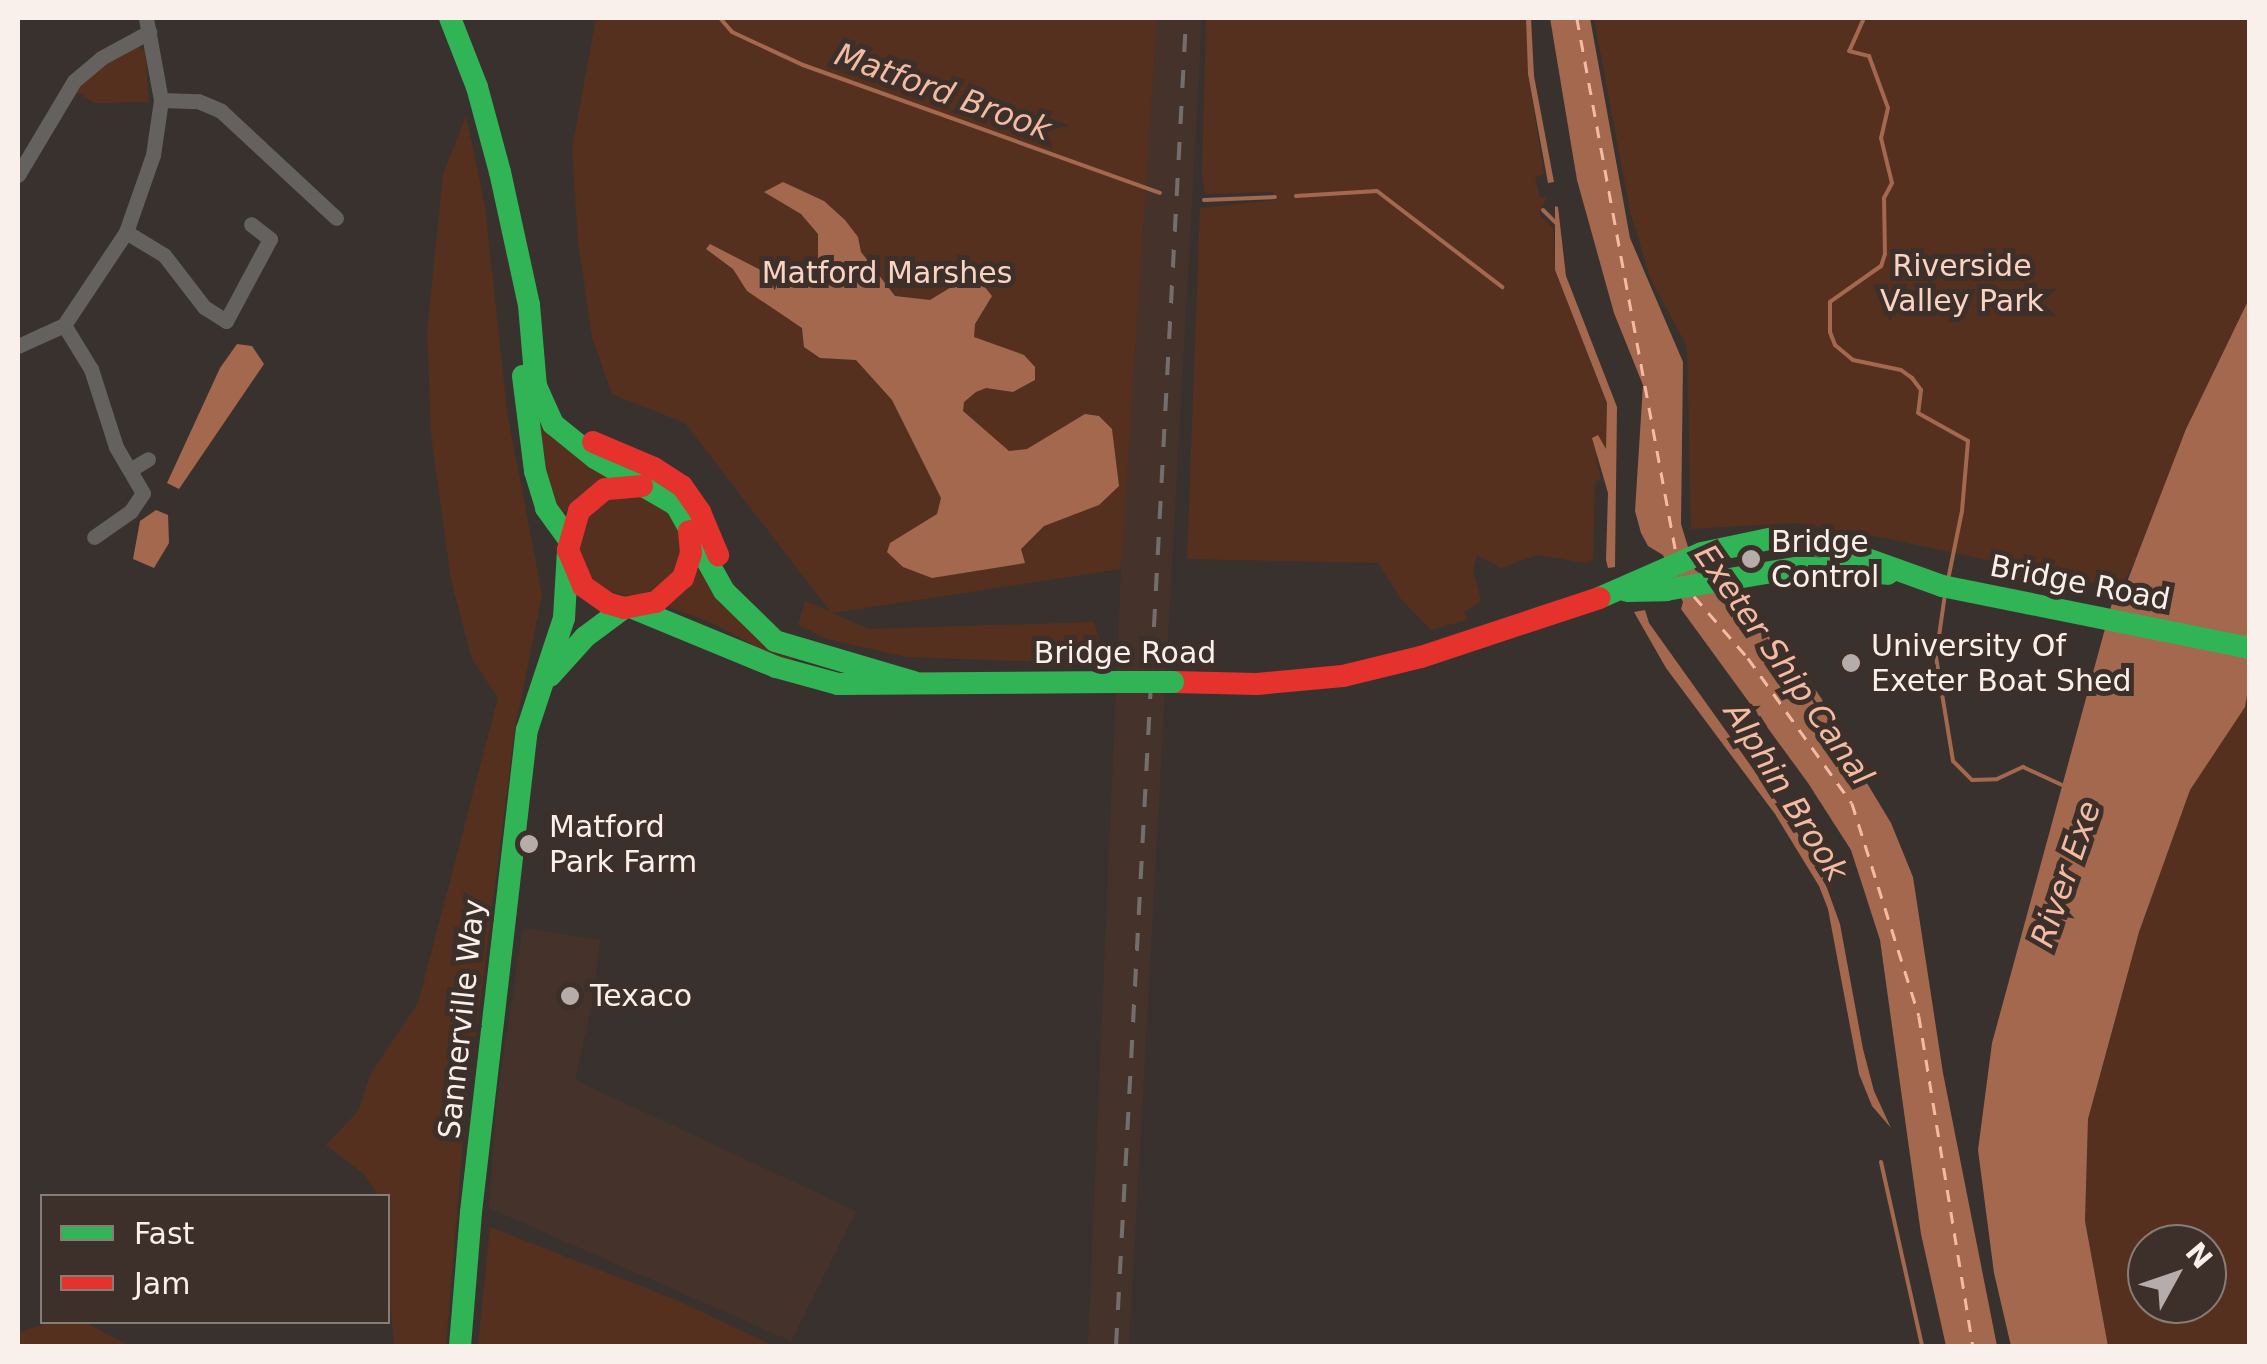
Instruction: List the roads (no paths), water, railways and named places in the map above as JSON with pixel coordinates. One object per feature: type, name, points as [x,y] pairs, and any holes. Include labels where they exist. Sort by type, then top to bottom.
[{"type":"main road","points":[[450,18],[477,87],[500,172],[529,305],[536,386],[553,424],[595,458],[676,506],[715,576],[742,612],[775,641],[913,682]]},
{"type":"main road","points":[[518,267],[516,307],[535,471],[546,508],[568,544],[583,586],[607,604],[629,608]]},
{"type":"main road","points":[[534,350],[544,387],[564,421],[602,447],[654,468],[682,486],[739,593],[761,618],[803,649]]},
{"type":"main road","points":[[568,544],[579,510],[597,493],[626,484],[645,486]]},
{"type":"main road","points":[[533,699],[574,647],[629,608],[666,596],[682,578],[691,553],[686,522]]},
{"type":"main road","name":"Bridge Road","points":[[1671,578],[1702,553],[1774,538],[1845,551],[1928,582],[2250,648]]},
{"type":"main road","name":"Sannerville Way","points":[[460,1346],[502,925],[533,699],[564,618],[568,544]]},
{"type":"main road","name":"Bridge Road","points":[[629,608],[818,680],[872,688],[913,682],[1257,684],[1343,676],[1671,578],[1800,567],[1900,574]]},
{"type":"street","points":[[18,174],[74,82],[148,25],[161,100],[153,155],[126,232],[64,325],[18,346]]},
{"type":"street","points":[[161,100],[198,102],[221,111],[336,218]]},
{"type":"street","points":[[126,232],[164,255],[223,328],[270,239],[251,224]]},
{"type":"street","points":[[64,325],[91,369],[116,447],[143,492],[131,511],[94,538]]},
{"type":"street","points":[[130,470],[148,459]]},
{"type":"water","points":[[1526,18],[1531,18],[1534,76],[1554,182],[1548,183],[1528,74]]},
{"type":"water","name":"Exeter Ship Canal","points":[[1550,18],[1590,18],[1630,238],[1683,362],[1681,524],[1695,570],[1746,605],[1798,676],[1803,673],[1809,680],[1823,701],[1818,704],[1803,685],[1816,707],[1820,705],[1891,823],[1913,877],[1943,1073],[1997,1346],[1946,1346],[1921,1234],[1880,940],[1851,850],[1808,783],[1681,609],[1683,602],[1663,555],[1648,546],[1641,533],[1635,511],[1643,385],[1614,313],[1577,180]]},
{"type":"water","points":[[783,182],[824,201],[845,220],[858,237],[861,252],[895,296],[930,300],[961,281],[984,286],[992,296],[975,324],[974,337],[1024,355],[1035,367],[1035,380],[1013,392],[986,388],[976,392],[964,402],[963,411],[1009,451],[1027,449],[1085,414],[1099,416],[1112,429],[1119,486],[1099,505],[1044,526],[1021,549],[1025,563],[932,578],[903,567],[887,552],[890,543],[937,514],[941,498],[892,400],[856,360],[820,358],[804,347],[802,328],[747,291],[733,269],[706,249],[710,244],[782,281],[796,280],[808,271],[818,260],[818,234],[801,214],[764,192]]},
{"type":"water","points":[[1555,206],[1566,276],[1617,407],[1615,567],[1608,568],[1606,560],[1608,493],[1592,438],[1598,435],[1606,449],[1607,403],[1555,270]]},
{"type":"water","name":"River Exe","points":[[2249,299],[2250,678],[2245,707],[2190,790],[2139,932],[2088,1119],[2085,1221],[2108,1346],[2011,1346],[1994,1273],[1978,1150],[1992,1043],[2112,603],[2127,582],[2186,429]]},
{"type":"water","points":[[237,344],[252,346],[264,364],[179,489],[167,483],[220,368]]},
{"type":"water","points":[[156,510],[168,515],[169,543],[154,568],[133,559],[140,521]]},
{"type":"water","points":[[1645,610],[1649,623],[1791,822],[1823,877],[1840,924],[1874,1091],[1891,1128],[1872,1106],[1859,1074],[1828,909],[1819,886],[1775,814],[1666,668],[1634,612]]},
{"type":"waterway","name":"Matford Brook","points":[[720,18],[732,32],[803,65],[1160,193]]},
{"type":"waterway","points":[[1864,18],[1849,51],[1869,56],[1888,108],[1881,138],[1892,183],[1884,198],[1885,254],[1881,266],[1830,302],[1830,332],[1835,345],[1853,360],[1901,370],[1912,378],[1921,390],[1918,413],[1968,441],[1962,511],[1948,580]]},
{"type":"waterway","name":"Matford Brook","points":[[1296,196],[1377,191],[1502,287]]},
{"type":"waterway","name":"Matford Brook","points":[[1204,200],[1275,197]]},
{"type":"waterway","points":[[1543,210],[1557,224]]},
{"type":"waterway","name":"River Exe","points":[[1945,594],[1936,657],[1953,761],[1972,780],[1997,779],[2023,767],[2062,785]]},
{"type":"waterway","points":[[1881,1162],[1922,1346]]},
{"type":"railway","points":[[1116,1346],[1186,18]]},
{"type":"place","name":"Bridge Control","points":[[1751,559]]},
{"type":"place","name":"University Of Exeter Boat Shed","points":[[1851,663]]},
{"type":"place","name":"Matford Park Farm","points":[[529,844]]},
{"type":"place","name":"Texaco","points":[[570,996]]},
{"type":"park label","name":"Matford Marshes","points":[[887,273]]},
{"type":"park label","name":"Riverside Valley Park","points":[[1962,283]]},
{"type":"water label","name":"Alphin Brook","points":[[1786,792]]}]
